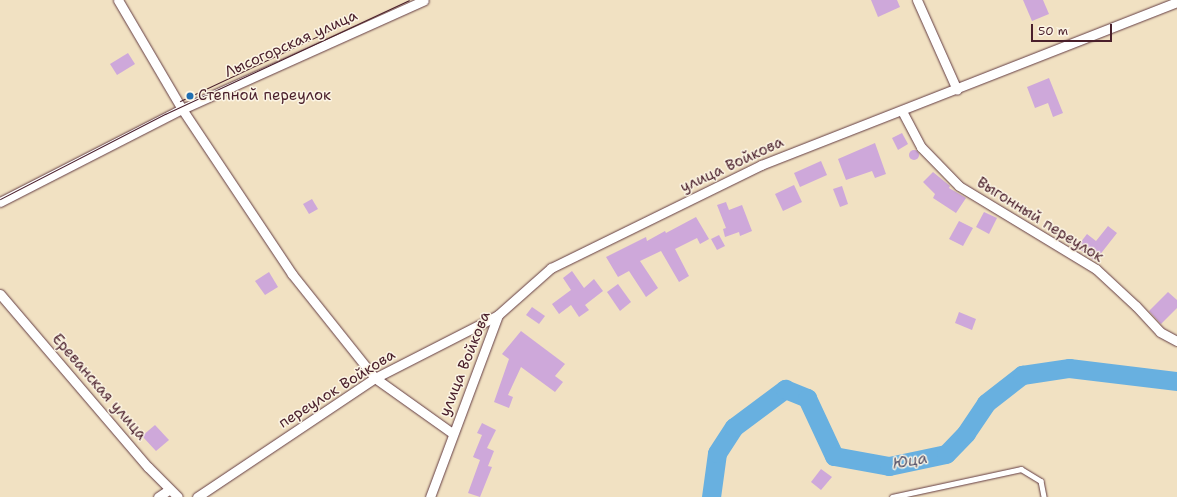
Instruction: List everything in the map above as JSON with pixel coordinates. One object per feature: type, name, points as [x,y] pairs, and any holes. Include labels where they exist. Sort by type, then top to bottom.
[{"type":"street","points":[[118,0],[182,109],[292,274],[375,378],[452,433]]},
{"type":"street","name":"Лысогорская улица","points":[[0,202],[182,109],[424,0]]},
{"type":"street","points":[[917,0],[957,90]]},
{"type":"street","name":"улица Войкова","points":[[430,497],[452,433],[498,315],[551,268],[761,165],[957,90],[1177,2]]},
{"type":"street","name":"Выгонный переулок","points":[[902,110],[921,147],[959,186],[1096,269],[1160,332],[1177,341]]},
{"type":"street","name":"Ереванская улица","points":[[0,294],[178,497]]},
{"type":"street","name":"переулок Войкова","points":[[197,497],[375,378],[498,315]]},
{"type":"street","points":[[158,497],[170,489]]},
{"type":"lane","points":[[892,497],[1021,469],[1041,481],[1044,497]]},
{"type":"building","points":[[871,0],[897,0],[900,7],[878,17]]},
{"type":"building","points":[[1023,0],[1043,0],[1049,14],[1032,21]]},
{"type":"building","points":[[128,53],[135,64],[117,75],[110,64]]},
{"type":"building","points":[[1049,78],[1063,113],[1053,117],[1048,103],[1035,108],[1027,87]]},
{"type":"building","points":[[902,133],[908,144],[898,150],[892,138]]},
{"type":"building","points":[[875,143],[886,174],[875,178],[872,171],[846,180],[838,159]]},
{"type":"building","points":[[912,150],[916,150],[918,151],[918,159],[912,160],[909,157],[909,153]]},
{"type":"building","points":[[821,161],[827,175],[800,187],[794,173]]},
{"type":"building","points":[[933,172],[950,186],[949,188],[966,198],[956,213],[933,198],[935,194],[923,182]]},
{"type":"building","points":[[794,185],[802,202],[783,211],[775,194]]},
{"type":"building","points":[[842,186],[848,204],[840,207],[833,189]]},
{"type":"building","points":[[312,199],[318,209],[309,214],[303,204]]},
{"type":"building","points":[[726,202],[729,210],[742,205],[752,231],[740,236],[739,232],[725,237],[723,229],[726,228],[717,205]]},
{"type":"building","points":[[984,212],[997,218],[989,234],[976,227]]},
{"type":"building","points":[[696,217],[709,239],[700,244],[697,238],[675,249],[689,276],[679,282],[661,251],[640,261],[658,288],[646,297],[629,271],[618,277],[606,257],[646,237],[647,241],[665,231],[666,233]]},
{"type":"building","points":[[959,221],[973,228],[963,246],[949,239]]},
{"type":"building","points":[[1108,226],[1117,233],[1095,261],[1077,247],[1087,234],[1096,241]]},
{"type":"building","points":[[719,235],[725,246],[717,250],[711,239]]},
{"type":"building","points":[[572,271],[584,288],[594,279],[603,291],[585,305],[589,310],[579,317],[571,305],[559,314],[552,304],[571,290],[563,278]]},
{"type":"building","points":[[269,272],[278,287],[265,295],[255,281]]},
{"type":"building","points":[[618,284],[631,302],[620,311],[607,292]]},
{"type":"building","points":[[1168,292],[1177,300],[1177,308],[1161,324],[1149,311]]},
{"type":"building","points":[[532,307],[545,316],[539,324],[526,315]]},
{"type":"building","points":[[959,312],[976,319],[972,330],[955,323]]},
{"type":"building","points":[[521,331],[565,364],[555,376],[563,382],[555,392],[521,367],[508,395],[513,397],[509,408],[494,402],[509,359],[502,354]]},
{"type":"building","points":[[482,423],[496,430],[487,448],[494,451],[488,466],[492,467],[480,497],[468,493],[480,460],[473,457],[482,435],[477,433]]},
{"type":"building","points":[[155,425],[169,440],[156,451],[142,436]]},
{"type":"building","points":[[821,469],[832,477],[821,490],[811,482]]},
{"type":"waterway","name":"Юца","points":[[711,497],[717,453],[734,427],[785,389],[807,398],[834,456],[889,466],[946,454],[966,433],[986,403],[1022,375],[1069,368],[1177,381]]},
{"type":"tram line","points":[[0,199],[165,114],[409,0]]},
{"type":"tram line","points":[[180,101],[352,20]]},
{"type":"place","name":"Степной переулок","points":[[190,96]]}]
